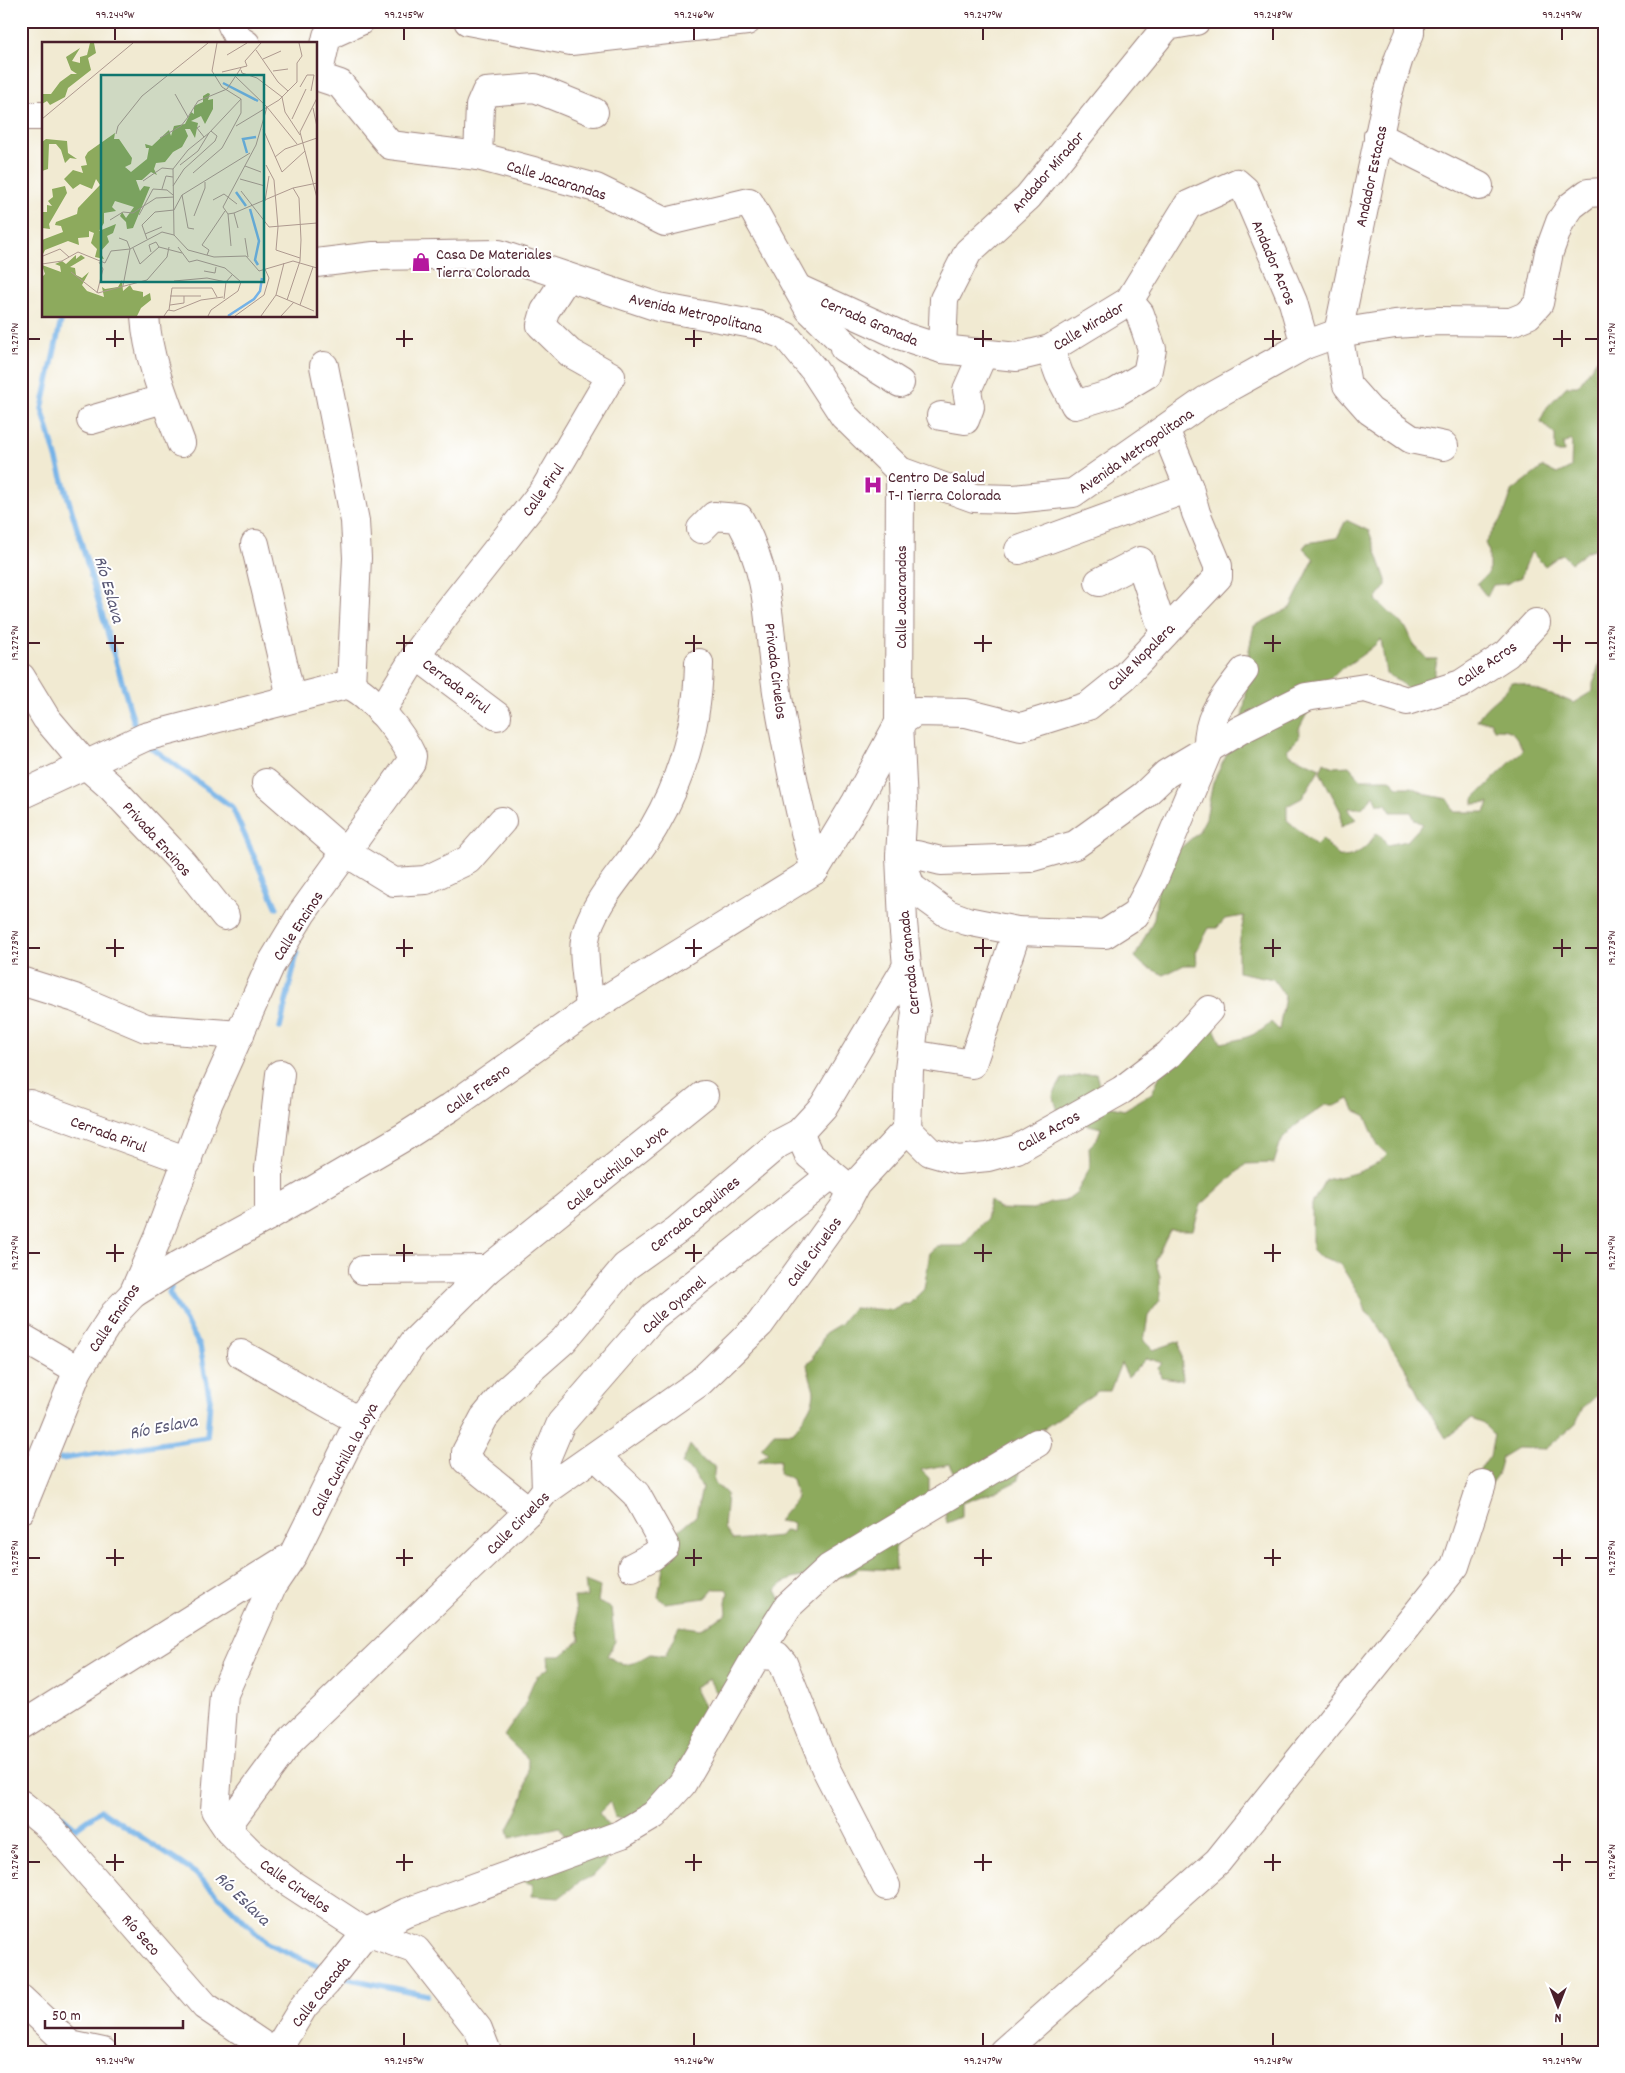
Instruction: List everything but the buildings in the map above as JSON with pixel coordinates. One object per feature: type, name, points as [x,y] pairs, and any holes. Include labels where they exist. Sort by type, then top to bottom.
[{"type":"street","points":[[230,21],[238,39],[243,42]]},
{"type":"street","points":[[318,72],[327,36],[360,21]]},
{"type":"street","points":[[468,21],[571,41],[747,21]]},
{"type":"street","name":"Andador Mirador","points":[[942,349],[944,299],[968,252],[1028,198],[1167,26],[1196,21]]},
{"type":"street","name":"Andador Estacas","points":[[1338,333],[1387,97],[1399,58],[1410,33],[1410,21]]},
{"type":"street","name":"Calle Jacarandas","points":[[318,76],[340,84],[390,145],[478,156],[596,188],[664,222],[749,202],[809,309],[858,356]]},
{"type":"street","points":[[478,156],[480,106],[486,92],[535,88],[594,112]]},
{"type":"street","points":[[21,116],[42,116]]},
{"type":"street","points":[[1378,136],[1479,186]]},
{"type":"street","name":"Calle Mirador","points":[[942,349],[1017,356],[1050,349],[1129,301],[1188,205],[1237,183]]},
{"type":"street","name":"Andador Acros","points":[[1237,183],[1245,190],[1293,302],[1305,345]]},
{"type":"street","name":"Avenida Metropolitana","points":[[318,264],[374,256],[499,254],[658,307],[758,325],[786,336],[814,370],[844,416],[900,471],[974,498],[1056,496],[1073,493],[1206,400],[1305,345],[1338,333],[1395,324],[1511,322],[1528,315],[1539,303],[1549,252],[1560,222],[1571,206],[1588,194],[1604,192]]},
{"type":"street","name":"Calle Pirul","points":[[381,712],[416,655],[544,490],[611,376],[570,354],[541,324],[545,311],[567,277]]},
{"type":"street","name":"Cerrada Granada","points":[[798,289],[902,336],[942,349]]},
{"type":"street","points":[[1050,349],[1059,374],[1076,405],[1115,393],[1147,374],[1152,349],[1140,314],[1129,301]]},
{"type":"street","points":[[145,318],[149,343],[163,399],[181,443]]},
{"type":"street","points":[[758,325],[776,319],[802,323],[900,383]]},
{"type":"street","points":[[1338,333],[1347,385],[1370,411],[1411,439],[1444,446]]},
{"type":"street","points":[[942,416],[965,420],[970,407],[967,390],[983,354]]},
{"type":"street","points":[[21,795],[139,739],[291,697],[351,685],[357,558],[355,521],[324,366]]},
{"type":"street","points":[[91,420],[163,399]]},
{"type":"street","name":"Calle Nopalera","points":[[899,722],[916,712],[966,713],[1021,726],[1088,706],[1124,676],[1218,577],[1218,566],[1196,514],[1190,488],[1165,429]]},
{"type":"street","name":"Calle Jacarandas","points":[[900,471],[899,722],[903,804],[900,856]]},
{"type":"street","points":[[1019,550],[1190,488]]},
{"type":"street","points":[[1056,496],[1059,536]]},
{"type":"street","name":"Privada Ciruelos","points":[[701,529],[714,516],[739,518],[752,542],[764,577],[773,637],[778,697],[805,836],[815,870]]},
{"type":"street","points":[[255,544],[291,697]]},
{"type":"street","points":[[1099,582],[1140,561],[1164,634]]},
{"type":"street","name":"Calle Acros","points":[[1208,751],[1240,730],[1306,697],[1365,688],[1407,701],[1461,684],[1507,654],[1529,631]]},
{"type":"street","name":"Cerrada Pirul","points":[[416,655],[497,716]]},
{"type":"street","points":[[590,1009],[584,941],[595,912],[654,828],[668,798],[691,737],[699,686],[699,663]]},
{"type":"street","points":[[1208,751],[1166,774],[1143,796],[1075,845],[1030,858],[941,861],[917,855],[900,856],[910,887],[948,914],[967,921],[1017,931],[1105,934],[1134,915],[1153,881],[1208,751],[1207,734],[1213,714],[1244,671]]},
{"type":"street","name":"Privada Encinos","points":[[21,677],[46,718],[86,765],[111,786],[182,862],[226,916]]},
{"type":"street","name":"Calle Encinos","points":[[21,1510],[78,1370],[114,1314],[133,1294],[188,1161],[208,1104],[270,966],[302,913],[411,762],[412,756],[409,750],[381,712],[351,685]]},
{"type":"street","name":"Calle Jacarandas","points":[[815,870],[856,802],[899,722]]},
{"type":"street","points":[[266,783],[345,852],[394,882],[426,880],[468,860],[502,821]]},
{"type":"street","name":"Cerrada Granada","points":[[900,856],[907,966],[916,1012],[911,1054],[907,1129]]},
{"type":"street","name":"Calle Fresno","points":[[133,1294],[180,1265],[270,1216],[451,1108],[590,1009],[815,870]]},
{"type":"street","points":[[911,1054],[972,1064],[1017,931]]},
{"type":"street","name":"Cerrada Capulines","points":[[529,1511],[466,1460],[466,1452],[484,1418],[506,1392],[564,1340],[626,1268],[677,1230],[778,1144],[799,1133],[823,1107],[907,966]]},
{"type":"street","points":[[21,981],[75,998],[146,1028],[240,1035]]},
{"type":"street","name":"Calle Acros","points":[[907,1129],[930,1152],[958,1160],[988,1157],[1017,1149],[1059,1123],[1122,1090],[1169,1054],[1210,1010]]},
{"type":"street","points":[[270,1216],[269,1169],[280,1074]]},
{"type":"street","name":"Calle Cuchilla la Joya","points":[[293,1556],[359,1421],[414,1342],[488,1269],[704,1095]]},
{"type":"street","name":"Cerrada Pirul","points":[[30,1104],[188,1161]]},
{"type":"street","points":[[799,1133],[809,1155],[844,1180],[907,1129]]},
{"type":"street","name":"Calle Ciruelos","points":[[229,1831],[233,1818],[290,1741],[529,1511],[546,1490],[700,1382],[760,1324],[843,1209],[844,1180]]},
{"type":"street","name":"Calle Oyamel","points":[[546,1490],[545,1461],[561,1423],[654,1316],[844,1180]]},
{"type":"street","points":[[363,1270],[488,1269]]},
{"type":"street","points":[[21,1337],[78,1370]]},
{"type":"street","points":[[241,1354],[359,1421]]},
{"type":"street","points":[[367,1932],[407,1912],[622,1834],[654,1815],[682,1784],[756,1655],[788,1606],[829,1568],[1037,1443]]},
{"type":"street","points":[[596,1456],[636,1494],[665,1546],[653,1556],[632,1567]]},
{"type":"street","points":[[1003,2052],[1218,1861],[1456,1566],[1482,1484]]},
{"type":"street","points":[[21,1726],[293,1556]]},
{"type":"street","name":"Calle Ciruelos","points":[[293,1556],[272,1586],[224,1694],[219,1783],[215,1810],[229,1831],[252,1854],[290,1883],[367,1932],[416,1950],[478,2029],[488,2052]]},
{"type":"street","points":[[756,1655],[776,1656],[784,1663],[824,1767],[886,1886]]},
{"type":"street","name":"Río Seco","points":[[21,1804],[49,1827],[205,2006],[274,2052]]},
{"type":"street","name":"Calle Cascada","points":[[274,2052],[304,2006],[332,1976],[367,1932]]},
{"type":"street","points":[[21,2000],[70,2045],[103,2052]]},
{"type":"green space","points":[[1604,349],[1604,546],[1588,551],[1571,563],[1562,554],[1545,566],[1531,552],[1521,577],[1506,584],[1493,585],[1487,597],[1477,584],[1489,572],[1489,552],[1485,543],[1504,514],[1512,491],[1543,467],[1557,474],[1571,467],[1572,440],[1563,444],[1564,452],[1555,452],[1555,435],[1540,421],[1547,407],[1567,386],[1578,386]]},
{"type":"green space","points":[[1346,520],[1369,531],[1386,580],[1386,585],[1376,600],[1407,629],[1414,645],[1427,659],[1437,659],[1432,688],[1419,701],[1398,680],[1386,674],[1381,639],[1324,684],[1299,729],[1299,738],[1287,750],[1291,755],[1320,768],[1302,798],[1287,806],[1287,820],[1316,845],[1322,839],[1340,857],[1351,856],[1357,853],[1370,842],[1376,833],[1382,837],[1387,845],[1407,841],[1423,824],[1415,820],[1411,812],[1391,812],[1386,804],[1378,804],[1374,795],[1362,808],[1349,808],[1349,812],[1356,819],[1341,827],[1341,812],[1320,772],[1324,762],[1333,767],[1349,766],[1361,779],[1390,779],[1398,787],[1411,787],[1428,795],[1448,799],[1454,812],[1485,812],[1489,803],[1473,804],[1473,799],[1523,750],[1513,733],[1494,729],[1490,721],[1477,721],[1480,715],[1512,682],[1573,703],[1593,691],[1593,684],[1604,648],[1604,1389],[1582,1409],[1576,1423],[1546,1449],[1517,1448],[1502,1457],[1497,1475],[1484,1492],[1474,1478],[1490,1456],[1494,1435],[1482,1423],[1471,1419],[1446,1438],[1420,1398],[1404,1366],[1372,1317],[1366,1312],[1362,1299],[1340,1264],[1321,1258],[1312,1249],[1312,1204],[1325,1180],[1366,1169],[1387,1154],[1378,1146],[1365,1115],[1354,1110],[1349,1099],[1337,1105],[1325,1105],[1295,1126],[1281,1141],[1274,1163],[1246,1164],[1201,1205],[1193,1230],[1170,1230],[1155,1260],[1160,1276],[1160,1300],[1148,1316],[1144,1341],[1153,1350],[1180,1341],[1183,1380],[1161,1377],[1158,1368],[1163,1363],[1147,1358],[1128,1377],[1121,1363],[1110,1391],[1098,1391],[1024,1442],[1019,1463],[1019,1480],[999,1490],[962,1503],[962,1517],[947,1523],[941,1494],[956,1479],[949,1464],[921,1470],[929,1478],[929,1498],[902,1535],[895,1549],[896,1570],[859,1568],[851,1574],[841,1577],[795,1578],[785,1582],[776,1590],[791,1620],[783,1641],[759,1649],[759,1672],[753,1692],[743,1693],[725,1701],[714,1689],[709,1679],[694,1687],[712,1722],[700,1770],[634,1822],[615,1817],[610,1802],[599,1813],[615,1834],[607,1846],[607,1862],[594,1875],[578,1883],[559,1898],[532,1896],[533,1884],[524,1882],[568,1844],[560,1827],[510,1838],[508,1829],[523,1796],[527,1779],[528,1759],[504,1736],[522,1710],[532,1684],[538,1675],[549,1668],[548,1656],[561,1656],[580,1640],[574,1597],[587,1597],[585,1581],[600,1587],[598,1602],[611,1608],[615,1641],[607,1656],[624,1665],[634,1663],[650,1654],[665,1656],[679,1626],[700,1629],[727,1614],[726,1602],[728,1592],[726,1589],[714,1589],[706,1598],[665,1603],[658,1597],[668,1539],[696,1516],[702,1488],[693,1472],[682,1464],[690,1445],[703,1461],[715,1466],[713,1481],[727,1494],[724,1528],[733,1540],[780,1536],[784,1531],[792,1532],[793,1523],[778,1521],[797,1498],[792,1479],[779,1474],[780,1460],[757,1462],[768,1453],[761,1448],[774,1433],[793,1433],[808,1411],[814,1393],[807,1364],[813,1359],[813,1354],[818,1349],[825,1333],[840,1324],[853,1308],[893,1310],[904,1304],[909,1304],[924,1289],[930,1252],[937,1246],[963,1246],[986,1219],[990,1200],[999,1209],[1033,1210],[1050,1203],[1065,1201],[1077,1192],[1090,1167],[1089,1147],[1097,1139],[1101,1128],[1060,1118],[1053,1095],[1062,1079],[1096,1073],[1104,1105],[1124,1110],[1152,1093],[1163,1068],[1212,1024],[1221,1043],[1254,1034],[1261,1031],[1271,1022],[1279,1030],[1285,996],[1273,979],[1238,972],[1238,950],[1244,916],[1225,919],[1217,928],[1209,928],[1196,952],[1197,965],[1184,965],[1164,975],[1143,965],[1135,957],[1154,919],[1161,864],[1198,833],[1206,818],[1213,782],[1240,728],[1246,696],[1245,669],[1254,626],[1290,608],[1314,559],[1303,548],[1307,543],[1337,538]]},
{"type":"waterway","name":"Río Eslava","points":[[21,30],[28,21]]},
{"type":"waterway","name":"Río Eslava","points":[[62,318],[42,409],[137,733]]},
{"type":"waterway","name":"Río Eslava","points":[[148,745],[232,807],[277,908]]},
{"type":"waterway","name":"Río Eslava","points":[[280,1028],[297,953],[294,945]]},
{"type":"waterway","name":"Río Eslava","points":[[61,1459],[207,1437],[210,1400],[200,1346],[169,1293],[171,1288]]},
{"type":"waterway","name":"Río Eslava","points":[[59,1814],[76,1828],[101,1810],[195,1873],[267,1943],[326,1970]]},
{"type":"waterway","name":"Río Eslava","points":[[341,1977],[427,1995]]},
{"type":"place","name":"Casa De Materiales Tierra Colorada","points":[[421,262]]},
{"type":"place","name":"Centro De Salud T-1 Tierra Colorada","points":[[873,485]]}]
